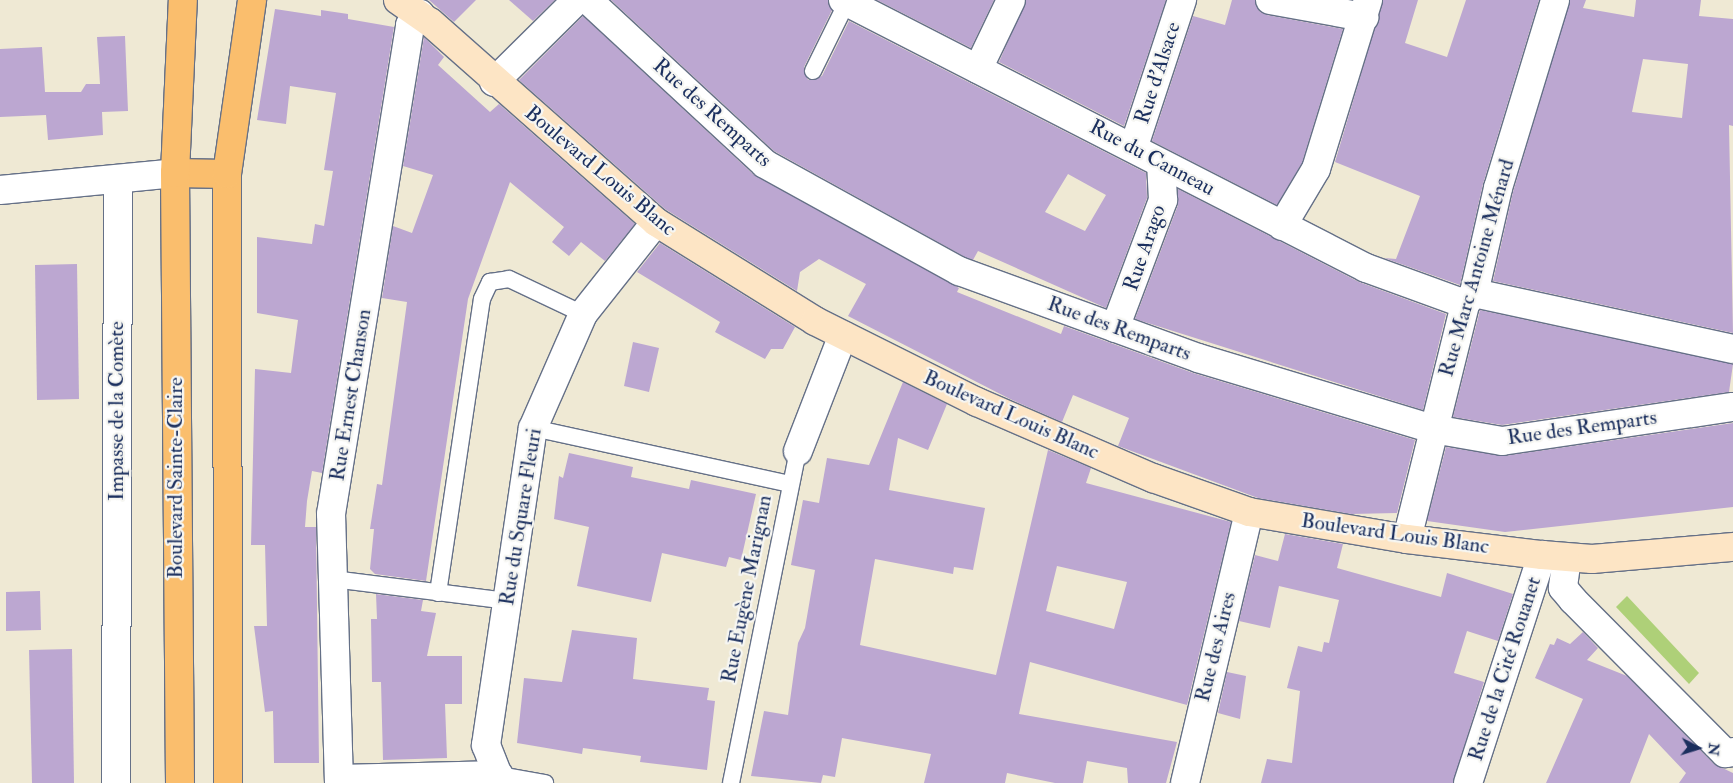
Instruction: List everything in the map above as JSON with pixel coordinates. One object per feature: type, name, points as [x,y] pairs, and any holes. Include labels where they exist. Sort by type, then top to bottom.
[{"type":"main road","name":"Boulevard Sainte-Claire","points":[[180,783],[175,173],[183,0]]},
{"type":"main road","points":[[228,783],[227,174],[252,0]]},
{"type":"main road","name":"Boulevard Louis Blanc","points":[[409,7],[656,222],[843,335],[1019,420],[1153,478],[1250,512],[1407,539],[1554,557],[1733,547]]},
{"type":"main road","points":[[175,173],[227,174]]},
{"type":"street","points":[[494,82],[577,0]]},
{"type":"street","name":"Rue des Remparts","points":[[588,0],[764,164],[959,271],[1115,328],[1433,428],[1502,441],[1733,407]]},
{"type":"street","points":[[978,69],[1011,0]]},
{"type":"street","name":"Rue d'Alsace","points":[[1134,146],[1182,0]]},
{"type":"street","points":[[1270,0],[1366,9],[1316,169],[1282,226]]},
{"type":"street","name":"Rue Marc Antoine Ménard","points":[[1407,539],[1433,428],[1498,188],[1556,0]]},
{"type":"street","name":"Rue du Canneau","points":[[845,1],[1134,146],[1161,166],[1366,268],[1469,299],[1733,349]]},
{"type":"street","name":"Rue Ernest Chanson","points":[[339,781],[331,514],[410,26],[409,7]]},
{"type":"street","name":"Rue Arago","points":[[1115,328],[1163,200],[1161,166]]},
{"type":"street","points":[[0,190],[118,181],[175,173]]},
{"type":"street","name":"Impasse de la Comète","points":[[116,783],[118,181]]},
{"type":"street","name":"Rue du Square Fleuri","points":[[500,779],[486,746],[532,428],[583,314],[656,222]]},
{"type":"street","points":[[798,450],[843,335]]},
{"type":"street","name":"Rue des Aires","points":[[1185,783],[1250,512]]},
{"type":"street","points":[[1554,557],[1563,588],[1573,600],[1725,754],[1733,752]]},
{"type":"street","name":"Rue de la Cité Rouanet","points":[[1468,783],[1554,557]]},
{"type":"street","points":[[339,781],[500,779]]},
{"type":"lane","points":[[813,71],[845,1]]},
{"type":"lane","points":[[438,593],[482,299],[490,282],[509,279],[583,314]]},
{"type":"lane","name":"Rue Eugène Marignan","points":[[532,428],[790,484],[731,783]]},
{"type":"lane","points":[[790,484],[798,450]]},
{"type":"lane","points":[[333,579],[507,602]]},
{"type":"lane","points":[[500,779],[545,783]]},
{"type":"green space","points":[[1627,596],[1699,673],[1689,684],[1616,607]]},
{"type":"building","points":[[429,0],[476,0],[454,22]]},
{"type":"building","points":[[509,0],[555,0],[533,21]]},
{"type":"building","points":[[611,0],[828,0],[832,10],[804,67],[808,80],[822,76],[849,21],[1146,173],[1147,198],[1106,308],[978,251],[973,260],[965,257],[774,151]],"holes":[[[1068,174],[1106,195],[1085,231],[1045,212]]]},
{"type":"building","points":[[877,0],[994,0],[971,48]]},
{"type":"building","points":[[1026,0],[1166,0],[1124,126],[999,62]]},
{"type":"building","points":[[1232,0],[1255,0],[1260,12],[1267,15],[1343,29],[1302,163],[1277,205],[1152,141],[1193,16],[1225,25]]},
{"type":"building","points":[[1383,0],[1418,0],[1405,43],[1447,57],[1466,0],[1539,0],[1483,184],[1460,285],[1384,258],[1396,259],[1420,196],[1335,162]]},
{"type":"building","points":[[1570,0],[1586,0],[1583,8],[1634,17],[1636,0],[1701,0],[1699,16],[1733,19],[1733,126],[1729,125],[1733,333],[1493,281],[1513,192]],"holes":[[[1643,59],[1688,64],[1682,118],[1632,112]]]},
{"type":"building","points":[[275,9],[321,16],[321,10],[348,14],[348,19],[394,27],[322,473],[312,471],[307,501],[305,527],[316,527],[319,763],[274,763],[273,711],[265,712],[254,626],[267,626],[265,545],[251,545],[255,369],[291,373],[298,320],[257,313],[257,237],[312,244],[315,224],[324,226],[333,171],[324,170],[336,93],[290,86],[286,124],[257,120]]},
{"type":"building","points":[[583,16],[754,175],[959,288],[957,292],[1061,334],[1064,326],[1193,373],[1415,440],[1397,513],[1351,514],[1258,498],[1118,446],[1129,418],[1073,395],[1062,422],[1010,399],[848,316],[866,284],[819,259],[800,272],[797,291],[665,209],[519,80]]},
{"type":"building","points":[[125,36],[128,111],[102,112],[103,135],[48,140],[46,115],[0,117],[0,49],[42,47],[45,92],[81,92],[86,84],[100,84],[97,37]]},
{"type":"building","points":[[424,37],[444,57],[438,65],[490,112],[499,104],[635,224],[605,261],[581,242],[569,256],[552,242],[564,227],[510,182],[468,299],[426,581],[375,574],[370,569],[374,529],[370,529],[377,484],[382,485],[407,302],[382,298],[393,226],[412,233],[433,175],[403,166]]},
{"type":"building","points":[[1178,189],[1359,282],[1446,314],[1423,410],[1135,319],[1178,205]]},
{"type":"building","points":[[660,243],[795,327],[783,349],[771,349],[765,359],[715,332],[720,322],[637,272]]},
{"type":"building","points":[[77,264],[79,399],[37,400],[35,265]]},
{"type":"building","points":[[1480,310],[1733,364],[1729,392],[1502,425],[1453,417]]},
{"type":"building","points":[[633,342],[659,348],[649,392],[624,386]]},
{"type":"building","points":[[903,382],[947,404],[928,450],[898,438],[889,490],[985,508],[973,570],[954,567],[953,574],[875,559],[860,645],[996,675],[1048,450],[1091,468],[1086,483],[1231,522],[1187,705],[1030,662],[1019,714],[1177,742],[1166,783],[1128,783],[1127,768],[1087,761],[1083,783],[1055,783],[1007,773],[1005,783],[924,783],[931,754],[842,738],[835,777],[823,775],[821,783],[751,776],[764,711],[788,715],[798,643],[805,628],[815,570],[791,565],[803,500],[819,503],[827,458],[869,465]],"holes":[[[1057,566],[1127,582],[1114,629],[1046,611]]]},
{"type":"building","points":[[1733,423],[1733,507],[1505,532],[1427,521],[1446,447],[1504,456]]},
{"type":"building","points":[[569,453],[633,467],[631,477],[689,489],[691,480],[756,494],[741,560],[729,557],[726,567],[662,553],[651,602],[577,586],[589,527],[554,519],[559,476],[563,478]]},
{"type":"building","points":[[1285,534],[1343,544],[1337,568],[1441,597],[1447,573],[1513,594],[1498,641],[1467,631],[1454,673],[1484,682],[1453,783],[1261,783],[1267,759],[1292,763],[1300,691],[1287,688],[1298,646],[1322,652],[1324,642],[1329,643],[1339,600],[1279,586],[1270,628],[1239,621],[1255,555],[1278,561]]},
{"type":"building","points":[[40,591],[41,630],[6,631],[6,592]]},
{"type":"building","points":[[376,594],[423,600],[421,611],[436,613],[427,656],[462,656],[462,704],[445,704],[447,758],[383,760],[381,682],[372,682],[371,619],[377,619]]},
{"type":"building","points":[[572,630],[637,638],[633,679],[709,688],[707,700],[715,701],[707,770],[640,762],[641,756],[583,748],[582,754],[517,743],[524,678],[562,682]]},
{"type":"building","points":[[1583,632],[1598,648],[1587,660],[1627,676],[1714,764],[1733,773],[1733,783],[1679,783],[1686,773],[1649,734],[1630,783],[1546,783],[1583,699],[1535,678],[1550,644],[1554,645],[1557,638],[1570,644]]},
{"type":"building","points":[[72,649],[74,783],[32,783],[29,650]]},
{"type":"building","points":[[1227,672],[1246,676],[1240,719],[1218,713]]}]
